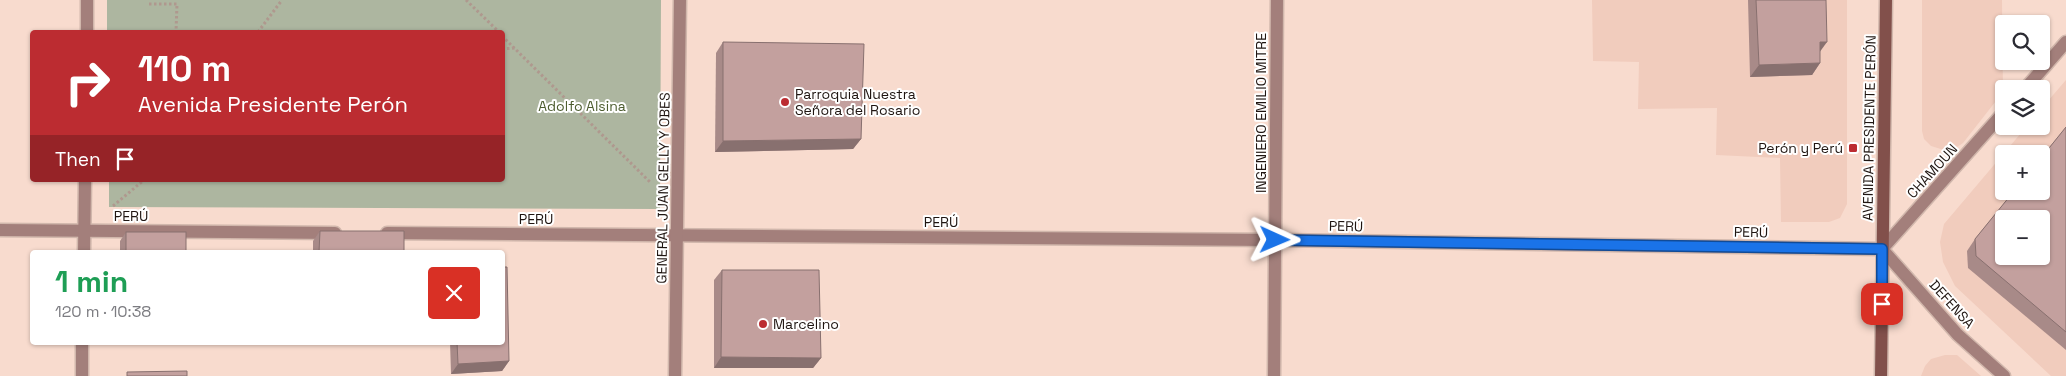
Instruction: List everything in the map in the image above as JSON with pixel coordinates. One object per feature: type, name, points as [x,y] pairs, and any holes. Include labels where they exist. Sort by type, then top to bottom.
[{"type":"main road","name":"AVENIDA PRESIDENTE PERÓN","points":[[1881,376],[1886,0]]},
{"type":"street","points":[[87,0],[87,30]]},
{"type":"street","name":"GENERAL JUAN GELLY Y OBES","points":[[676,376],[680,0]]},
{"type":"street","name":"INGENIERO EMILIO MITRE","points":[[1274,376],[1277,0]]},
{"type":"street","points":[[2033,80],[2066,42]]},
{"type":"street","name":"CHAMOUN","points":[[1882,249],[1995,122]]},
{"type":"street","points":[[84,250],[85,182]]},
{"type":"street","name":"PERÚ","points":[[0,230],[350,233]]},
{"type":"street","name":"PERÚ","points":[[370,233],[1275,240],[1882,249]]},
{"type":"street","name":"DEFENSA","points":[[1882,249],[1958,335],[2004,376]]},
{"type":"street","points":[[82,345],[82,376]]},
{"type":"path","points":[[260,30],[282,0]]},
{"type":"path","points":[[466,0],[497,30]]},
{"type":"path","points":[[150,4],[177,4],[176,30]]},
{"type":"path","points":[[505,39],[650,179],[653,187]]},
{"type":"path","points":[[505,49],[516,48]]},
{"type":"shaded area","points":[[1592,0],[1847,0],[1847,204],[1840,218],[1829,222],[1781,222],[1780,158],[1716,155],[1717,108],[1638,109],[1639,62],[1593,61]]},
{"type":"shaded area","points":[[1922,0],[2002,0],[2002,15],[1995,15],[1995,70],[2003,70],[2003,80],[1995,80],[1995,102],[1963,143],[1954,149],[1944,150],[1931,146],[1924,139],[1922,131]]},
{"type":"shaded area","points":[[2066,80],[2066,376],[2051,376],[1955,286],[1943,262],[1940,242],[1944,224],[1995,164],[1995,200],[2050,200],[2050,145],[2011,145],[2019,135],[2050,135],[2050,99]]},
{"type":"shaded area","points":[[1945,355],[1957,355],[1981,376],[1921,376],[1925,366],[1931,359]]},
{"type":"green space","name":"Adolfo Alsina","points":[[107,0],[661,0],[660,209],[109,207],[109,182],[505,182],[505,30],[107,30]]},
{"type":"building","points":[[1756,0],[1826,0],[1827,42],[1820,42],[1820,63],[1759,65]]},
{"type":"building","name":"Parroquia Nuestra Señora del Rosario","points":[[723,42],[864,44],[861,139],[723,141]]},
{"type":"building","points":[[2066,127],[2066,332],[1976,256],[1975,239],[1995,214],[1995,265],[2050,265],[2050,210],[1999,210],[2007,200],[2050,200],[2050,147]]},
{"type":"building","points":[[320,231],[404,231],[404,250],[319,250]]},
{"type":"building","points":[[126,232],[186,232],[186,250],[126,250]]},
{"type":"building","points":[[505,267],[507,267],[509,361],[458,364],[457,345],[505,345]]},
{"type":"building","name":"Marcelino","points":[[722,270],[819,270],[821,358],[721,357]]},
{"type":"building","points":[[187,371],[187,376],[127,376],[127,372]]},
{"type":"place","name":"Parroquia Nuestra Señora del Rosario","points":[[785,102]]},
{"type":"place","name":"Perón y Perú","points":[[1853,148]]},
{"type":"place","name":"Marcelino","points":[[763,324]]},
{"type":"route","points":[[1275,240],[1882,249],[1882,304]]}]
